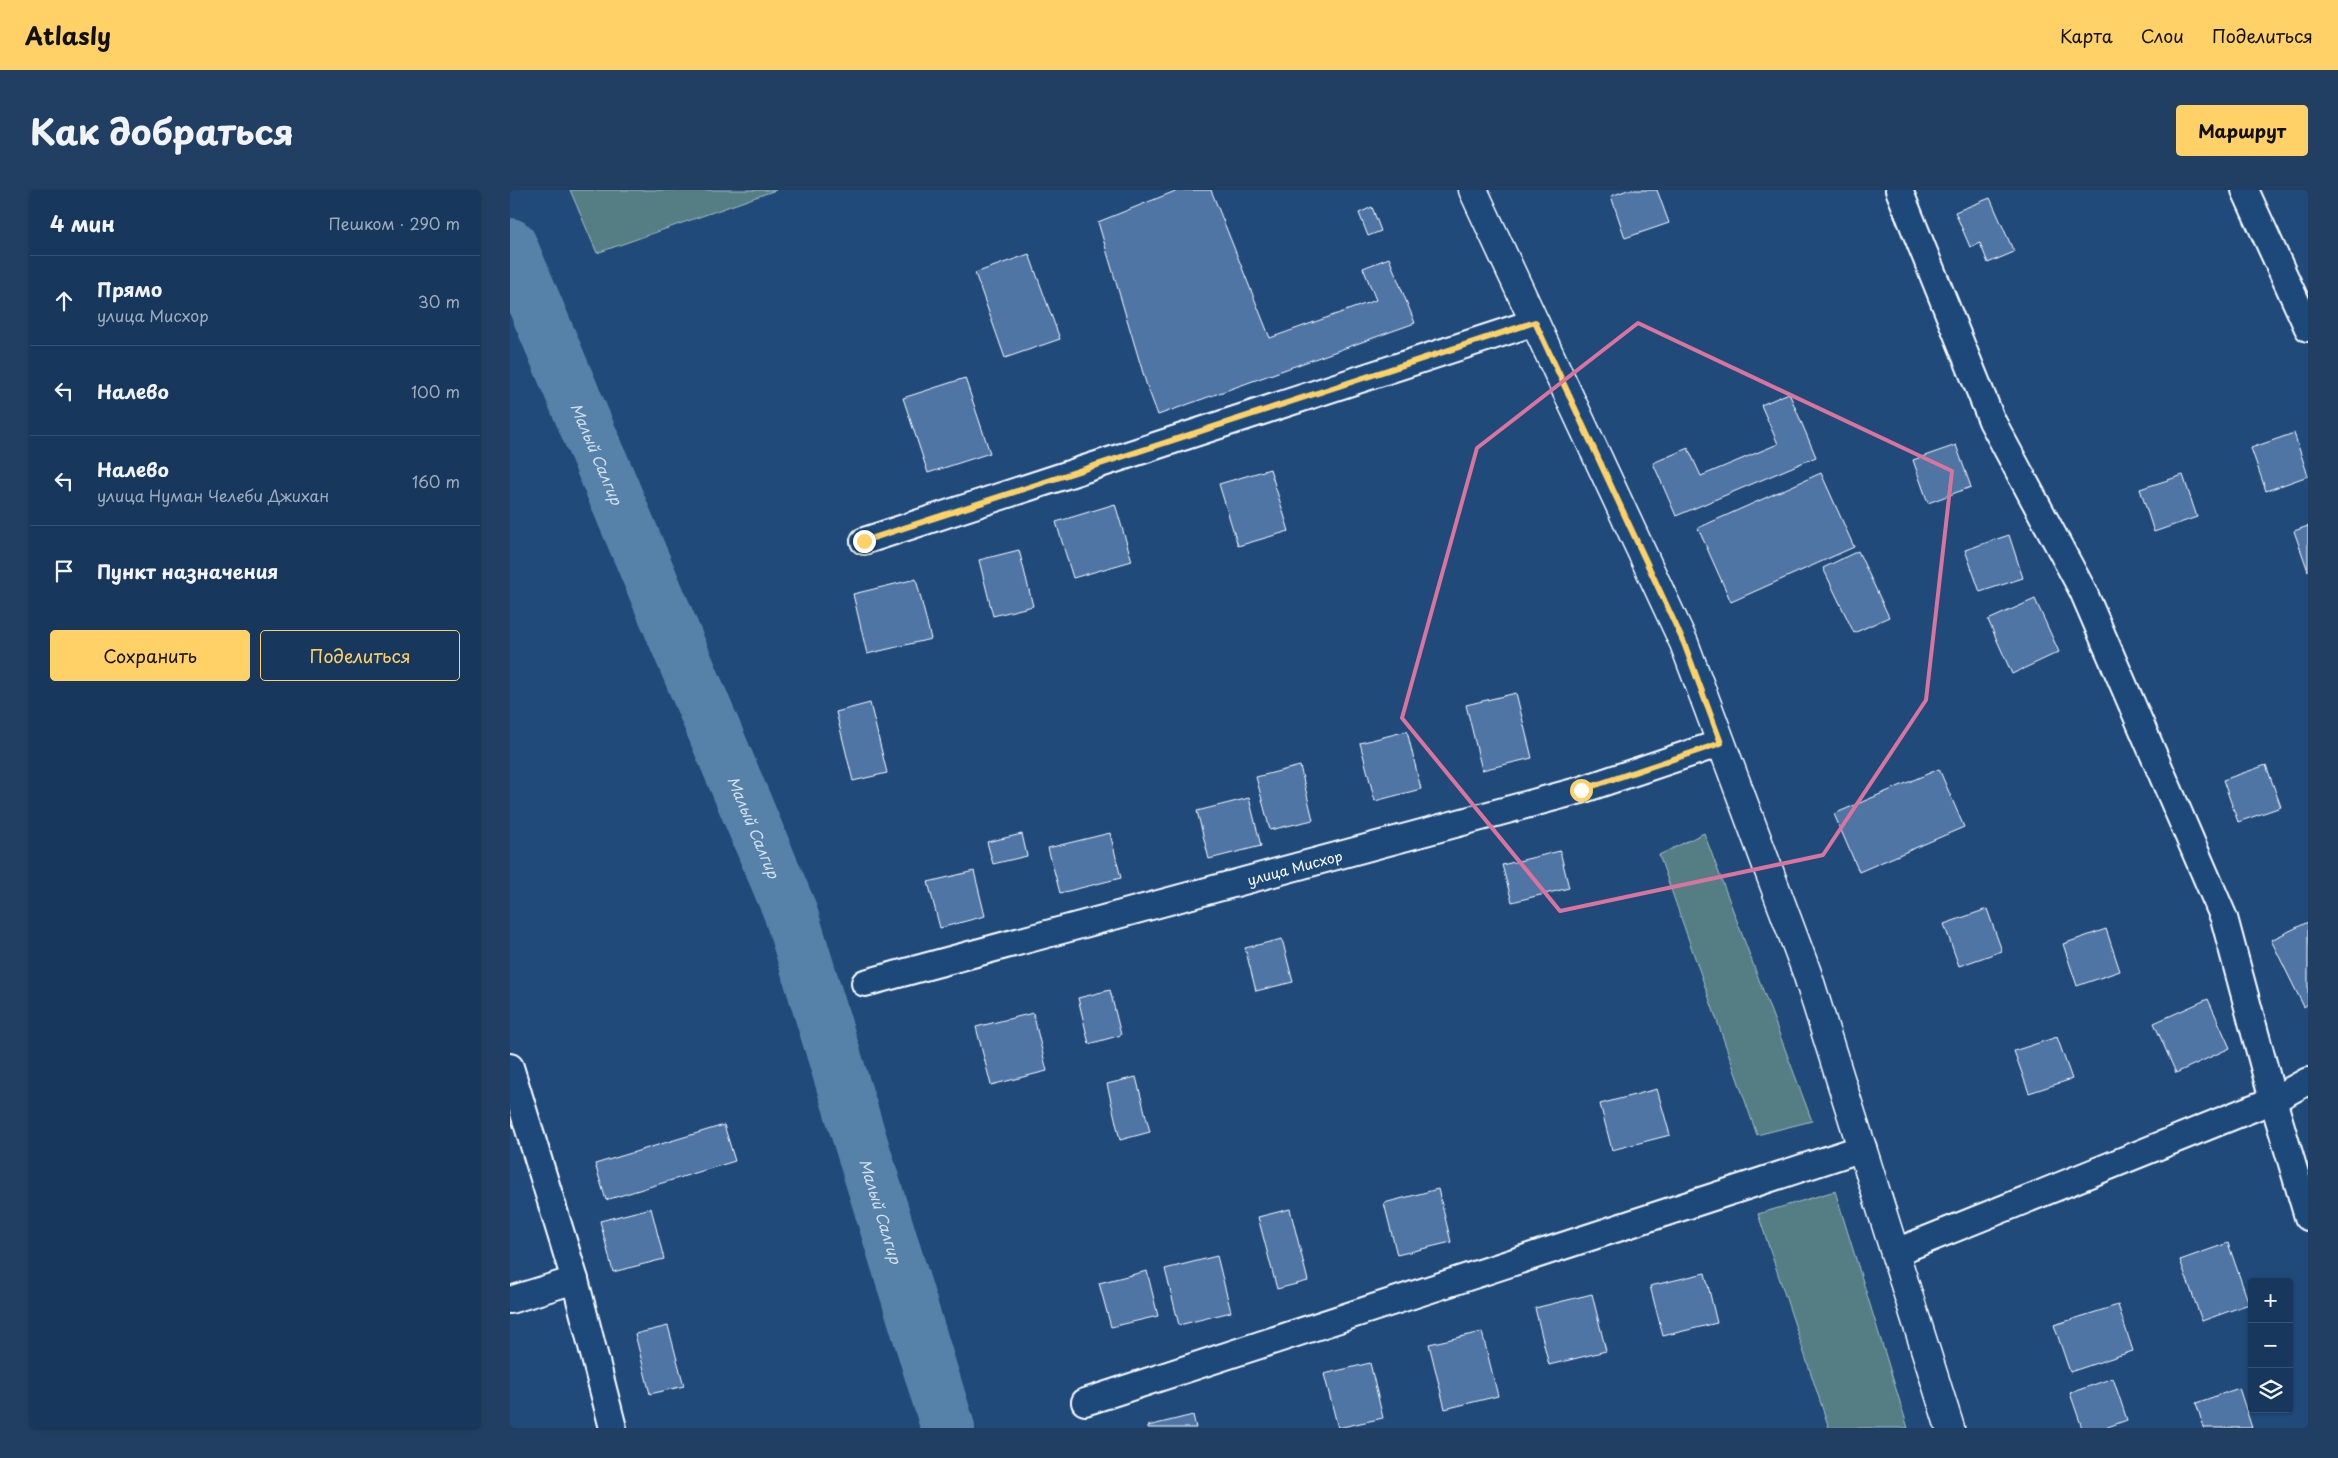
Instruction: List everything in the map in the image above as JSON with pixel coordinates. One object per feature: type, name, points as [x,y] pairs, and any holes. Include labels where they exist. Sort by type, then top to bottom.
[{"type":"main road","points":[[1473,190],[1684,643],[1806,973],[1896,1252],[1950,1428]]},
{"type":"street","points":[[1899,190],[1992,421],[2082,591],[2224,918],[2273,1100],[2308,1217]]},
{"type":"street","points":[[2245,190],[2308,328]]},
{"type":"street","points":[[864,541],[1535,322]]},
{"type":"street","name":"улица Мисхор","points":[[865,983],[1581,790],[1721,743]]},
{"type":"street","points":[[510,1067],[575,1280],[613,1428]]},
{"type":"street","points":[[1896,1252],[2273,1100],[2308,1081]]},
{"type":"street","points":[[1085,1402],[1863,1148]]},
{"type":"street","points":[[510,1300],[575,1280]]},
{"type":"highlighted area","points":[[1638,323],[1952,471],[1926,700],[1823,855],[1560,911],[1402,718],[1477,448]]},
{"type":"green space","points":[[570,190],[776,190],[597,253]]},
{"type":"green space","points":[[1704,833],[1812,1121],[1757,1135],[1659,855]]},
{"type":"green space","points":[[1835,1191],[1908,1428],[1829,1428],[1758,1214]]},
{"type":"building","points":[[1178,190],[1211,190],[1270,338],[1376,300],[1363,268],[1389,258],[1415,323],[1158,415],[1146,383],[1098,222]]},
{"type":"building","points":[[1628,190],[1657,190],[1669,223],[1625,238],[1611,196]]},
{"type":"building","points":[[1990,198],[2014,252],[1988,263],[1980,243],[1970,247],[1955,212]]},
{"type":"building","points":[[1372,207],[1381,231],[1368,236],[1359,213]]},
{"type":"building","points":[[1029,254],[1060,339],[1005,358],[975,273]]},
{"type":"building","points":[[965,378],[990,453],[928,473],[903,398]]},
{"type":"building","points":[[1789,393],[1816,457],[1676,516],[1653,463],[1688,448],[1701,476],[1778,444],[1761,405]]},
{"type":"building","points":[[2294,433],[2308,476],[2266,491],[2251,448]]},
{"type":"building","points":[[1956,445],[1971,487],[1928,503],[1913,460]]},
{"type":"building","points":[[1270,469],[1289,531],[1238,546],[1219,484]]},
{"type":"building","points":[[1821,473],[1854,547],[1731,602],[1698,528]]},
{"type":"building","points":[[2183,475],[2197,517],[2154,532],[2140,489]]},
{"type":"building","points":[[1115,504],[1132,561],[1073,578],[1056,522]]},
{"type":"building","points":[[2308,526],[2308,571],[2294,531]]},
{"type":"building","points":[[2009,535],[2023,578],[1980,592],[1965,550]]},
{"type":"building","points":[[1019,550],[1033,606],[993,616],[979,560]]},
{"type":"building","points":[[1858,551],[1889,617],[1854,633],[1823,568]]},
{"type":"building","points":[[916,579],[931,639],[867,654],[853,594]]},
{"type":"building","points":[[2035,599],[2059,652],[2012,674],[1988,620]]},
{"type":"building","points":[[1516,693],[1532,758],[1482,770],[1466,705]]},
{"type":"building","points":[[870,703],[887,773],[853,781],[836,712]]},
{"type":"building","points":[[1407,731],[1421,789],[1375,801],[1360,743]]},
{"type":"building","points":[[2266,765],[2281,807],[2238,822],[2223,780]]},
{"type":"building","points":[[1300,766],[1313,820],[1270,830],[1256,777]]},
{"type":"building","points":[[1939,769],[1964,827],[1859,872],[1834,814]]},
{"type":"building","points":[[1249,798],[1261,846],[1209,859],[1197,811]]},
{"type":"building","points":[[1110,833],[1121,878],[1060,893],[1048,848]]},
{"type":"building","points":[[1022,834],[1027,856],[993,864],[987,842]]},
{"type":"building","points":[[1560,851],[1569,888],[1512,902],[1502,865]]},
{"type":"building","points":[[974,871],[985,916],[940,928],[928,882]]},
{"type":"building","points":[[1987,909],[2002,951],[1959,966],[1944,924]]},
{"type":"building","points":[[2308,922],[2308,1004],[2304,1007],[2271,940]]},
{"type":"building","points":[[2106,929],[2120,971],[2077,986],[2063,944]]},
{"type":"building","points":[[1282,939],[1293,982],[1256,991],[1245,948]]},
{"type":"building","points":[[1110,990],[1121,1035],[1089,1044],[1078,998]]},
{"type":"building","points":[[2208,999],[2230,1048],[2176,1073],[2154,1023]]},
{"type":"building","points":[[1033,1013],[1047,1071],[991,1085],[976,1027]]},
{"type":"building","points":[[2057,1037],[2072,1079],[2029,1093],[2014,1051]]},
{"type":"building","points":[[1136,1077],[1150,1132],[1120,1140],[1107,1084]]},
{"type":"building","points":[[1657,1089],[1670,1135],[1612,1150],[1600,1104]]},
{"type":"building","points":[[724,1125],[735,1161],[606,1200],[595,1164]]},
{"type":"building","points":[[1438,1189],[1451,1242],[1397,1255],[1384,1203]]},
{"type":"building","points":[[651,1208],[664,1259],[613,1272],[600,1221]]},
{"type":"building","points":[[1290,1209],[1308,1281],[1277,1289],[1258,1217]]},
{"type":"building","points":[[2228,1243],[2248,1304],[2202,1321],[2180,1260]]},
{"type":"building","points":[[1217,1256],[1231,1312],[1179,1325],[1165,1269]]},
{"type":"building","points":[[1147,1271],[1158,1316],[1111,1327],[1099,1283]]},
{"type":"building","points":[[1705,1273],[1717,1323],[1663,1336],[1650,1286]]},
{"type":"building","points":[[1592,1294],[1606,1351],[1549,1365],[1535,1308]]},
{"type":"building","points":[[2118,1305],[2133,1351],[2070,1372],[2054,1325]]},
{"type":"building","points":[[668,1326],[684,1386],[650,1394],[635,1334]]},
{"type":"building","points":[[1482,1332],[1498,1396],[1445,1409],[1429,1344]]},
{"type":"building","points":[[1370,1363],[1383,1418],[1338,1428],[1324,1374]]},
{"type":"building","points":[[2113,1378],[2127,1420],[2105,1428],[2082,1428],[2070,1393]]},
{"type":"building","points":[[2239,1388],[2252,1428],[2204,1428],[2196,1403]]},
{"type":"building","points":[[1193,1415],[1196,1428],[1148,1428],[1148,1426]]},
{"type":"waterway","name":"Малый Салгир","points":[[510,245],[790,911],[948,1428]]},
{"type":"route","points":[[864,541],[1535,322],[1684,643],[1721,743],[1581,790]]}]
